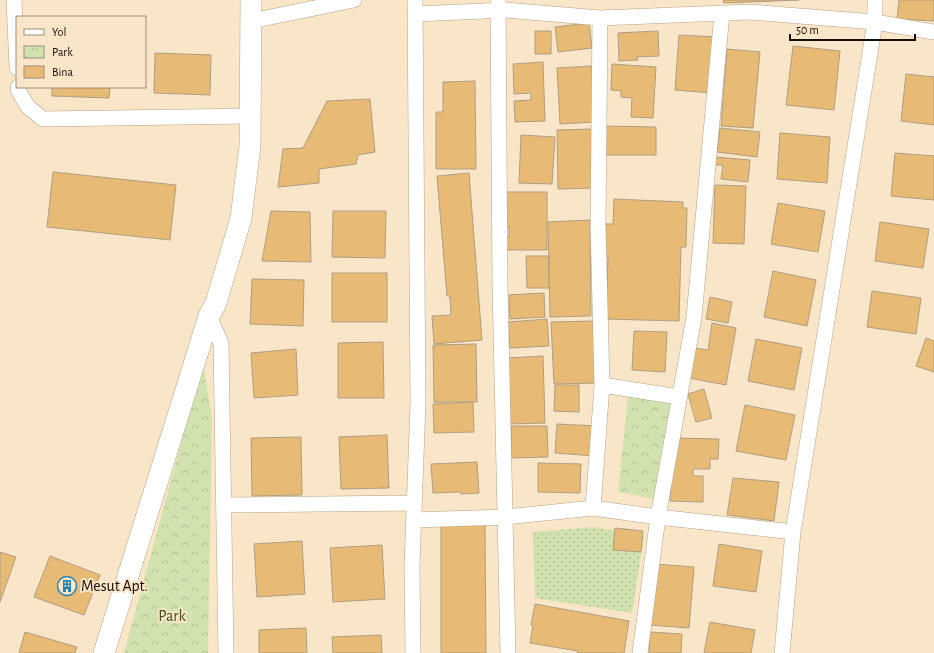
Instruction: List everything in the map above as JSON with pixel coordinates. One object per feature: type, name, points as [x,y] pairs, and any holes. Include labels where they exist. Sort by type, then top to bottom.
[{"type":"street","points":[[14,0],[16,45]]},
{"type":"street","points":[[104,653],[209,316],[216,303],[241,218],[250,146],[251,0]]},
{"type":"street","points":[[251,21],[354,0]]},
{"type":"street","points":[[782,653],[793,532],[874,22],[875,0]]},
{"type":"street","points":[[413,653],[412,566],[418,403],[415,7],[498,5],[600,18],[750,12],[874,22],[934,32]]},
{"type":"street","points":[[498,5],[500,285],[508,653]]},
{"type":"street","points":[[640,653],[658,517],[694,317],[722,13]]},
{"type":"street","points":[[593,508],[602,385],[598,225],[600,18]]},
{"type":"street","points":[[18,88],[28,107],[43,119],[250,116]]},
{"type":"street","points":[[209,316],[221,343],[226,653]]},
{"type":"street","points":[[602,385],[679,397]]},
{"type":"street","points":[[224,505],[414,503]]},
{"type":"street","points":[[414,520],[506,517],[593,508],[793,532]]},
{"type":"green space","name":"Park","points":[[203,363],[212,418],[208,653],[124,653]]},
{"type":"green space","points":[[628,396],[672,404],[655,499],[618,492]]},
{"type":"green space","points":[[594,527],[644,536],[632,613],[535,598],[533,532]]},
{"type":"building","points":[[723,0],[799,0],[724,3]]},
{"type":"building","points":[[899,0],[934,0],[934,21],[897,19]]},
{"type":"building","points":[[589,23],[592,48],[558,52],[555,27]]},
{"type":"building","points":[[535,31],[551,31],[551,54],[535,54]]},
{"type":"building","points":[[658,31],[659,56],[637,57],[638,60],[619,61],[618,33]]},
{"type":"building","points":[[679,35],[716,37],[713,93],[675,90]]},
{"type":"building","points":[[793,46],[840,51],[834,110],[786,105]]},
{"type":"building","points":[[727,49],[760,52],[753,128],[721,126]]},
{"type":"building","points":[[155,53],[211,55],[210,95],[154,93]]},
{"type":"building","points":[[543,62],[545,121],[515,122],[514,101],[531,100],[531,93],[514,94],[513,64]]},
{"type":"building","points":[[612,64],[656,67],[653,118],[631,117],[632,98],[621,97],[621,91],[611,90]]},
{"type":"building","points":[[592,66],[595,122],[560,124],[557,68]]},
{"type":"building","points":[[906,74],[934,77],[934,125],[901,121]]},
{"type":"building","points":[[475,81],[476,169],[436,169],[436,112],[443,112],[443,82]]},
{"type":"building","points":[[52,88],[110,88],[109,98],[52,96]]},
{"type":"building","points":[[370,99],[375,152],[358,155],[356,164],[319,169],[319,183],[278,187],[283,149],[303,148],[327,101]]},
{"type":"building","points":[[602,126],[656,127],[656,155],[602,155]]},
{"type":"building","points":[[720,128],[760,132],[757,157],[717,152]]},
{"type":"building","points":[[593,129],[595,188],[558,189],[557,130]]},
{"type":"building","points":[[780,133],[830,137],[827,183],[777,179]]},
{"type":"building","points":[[521,135],[555,137],[552,184],[519,183]]},
{"type":"building","points":[[895,153],[934,156],[934,200],[891,196]]},
{"type":"building","points":[[715,157],[750,160],[748,182],[721,179],[723,165],[714,165]]},
{"type":"building","points":[[53,172],[176,185],[170,240],[47,227]]},
{"type":"building","points":[[469,173],[482,340],[434,344],[432,316],[451,315],[450,296],[447,296],[437,176]]},
{"type":"building","points":[[715,185],[746,186],[744,244],[713,243]]},
{"type":"building","points":[[502,192],[547,192],[547,250],[501,250],[501,237],[509,237],[509,227],[502,227]]},
{"type":"building","points":[[614,199],[683,202],[683,208],[687,208],[686,247],[681,247],[679,321],[606,319],[608,257],[604,257],[606,224],[613,224]]},
{"type":"building","points":[[778,203],[825,211],[818,252],[771,244]]},
{"type":"building","points":[[271,211],[310,212],[311,262],[262,261]]},
{"type":"building","points":[[333,211],[386,211],[385,258],[332,257]]},
{"type":"building","points":[[590,220],[591,316],[550,317],[548,222]]},
{"type":"building","points":[[880,222],[929,229],[923,268],[875,261]]},
{"type":"building","points":[[526,256],[549,256],[549,288],[527,288]]},
{"type":"building","points":[[773,271],[816,280],[807,326],[764,317]]},
{"type":"building","points":[[332,273],[387,273],[387,322],[332,322]]},
{"type":"building","points":[[252,279],[304,280],[303,326],[250,324]]},
{"type":"building","points":[[872,291],[921,298],[916,334],[867,327]]},
{"type":"building","points":[[544,293],[545,317],[510,319],[509,295]]},
{"type":"building","points":[[710,297],[732,302],[728,323],[706,319]]},
{"type":"building","points":[[547,319],[549,346],[510,348],[508,322]]},
{"type":"building","points":[[595,321],[596,383],[554,384],[551,322]]},
{"type":"building","points":[[712,323],[736,328],[726,385],[689,378],[694,348],[708,350]]},
{"type":"building","points":[[634,331],[667,332],[665,372],[632,370]]},
{"type":"building","points":[[926,338],[934,341],[934,372],[916,366]]},
{"type":"building","points":[[756,339],[802,348],[794,390],[748,381]]},
{"type":"building","points":[[383,342],[384,398],[338,398],[338,343]]},
{"type":"building","points":[[476,344],[477,402],[434,402],[433,345]]},
{"type":"building","points":[[296,349],[298,395],[254,398],[251,353]]},
{"type":"building","points":[[543,356],[545,423],[510,424],[507,358]]},
{"type":"building","points":[[555,385],[579,385],[579,412],[554,411]]},
{"type":"building","points":[[704,389],[712,418],[696,422],[688,394]]},
{"type":"building","points":[[473,402],[474,432],[434,433],[433,404]]},
{"type":"building","points":[[745,405],[795,415],[786,460],[736,451]]},
{"type":"building","points":[[557,424],[596,426],[595,456],[555,453]]},
{"type":"building","points":[[511,426],[547,426],[548,457],[511,458]]},
{"type":"building","points":[[387,435],[389,488],[341,489],[339,437]]},
{"type":"building","points":[[301,437],[302,495],[252,496],[251,438]]},
{"type":"building","points":[[673,438],[719,439],[718,459],[710,459],[710,469],[693,469],[693,476],[703,476],[703,502],[670,501]]},
{"type":"building","points":[[477,462],[479,493],[433,493],[431,464]]},
{"type":"building","points":[[538,463],[581,464],[580,493],[538,492]]},
{"type":"building","points":[[733,478],[779,482],[774,521],[727,515]]},
{"type":"building","points":[[441,524],[485,524],[486,653],[441,653]]},
{"type":"building","points":[[615,528],[643,531],[641,552],[613,550]]},
{"type":"building","points":[[302,541],[305,594],[257,597],[254,544]]},
{"type":"building","points":[[719,544],[762,551],[756,592],[713,586]]},
{"type":"building","points":[[382,545],[385,599],[333,602],[330,548]]},
{"type":"building","points":[[0,552],[16,557],[0,602]]},
{"type":"building","name":"Mesut Apt.","points":[[50,556],[100,575],[84,615],[34,597]]},
{"type":"building","points":[[655,564],[694,567],[689,628],[650,625]]},
{"type":"building","points":[[535,604],[629,621],[624,653],[577,653],[578,651],[530,643],[533,626],[531,625]]},
{"type":"building","points":[[710,622],[755,630],[751,653],[704,653]]},
{"type":"building","points":[[306,628],[307,653],[259,653],[259,630]]},
{"type":"building","points":[[25,632],[77,647],[75,653],[19,653]]},
{"type":"building","points":[[650,632],[682,634],[681,653],[649,653]]},
{"type":"building","points":[[381,635],[382,653],[333,653],[332,637]]},
{"type":"place","name":"Mesut Apt.","points":[[67,586]]}]
